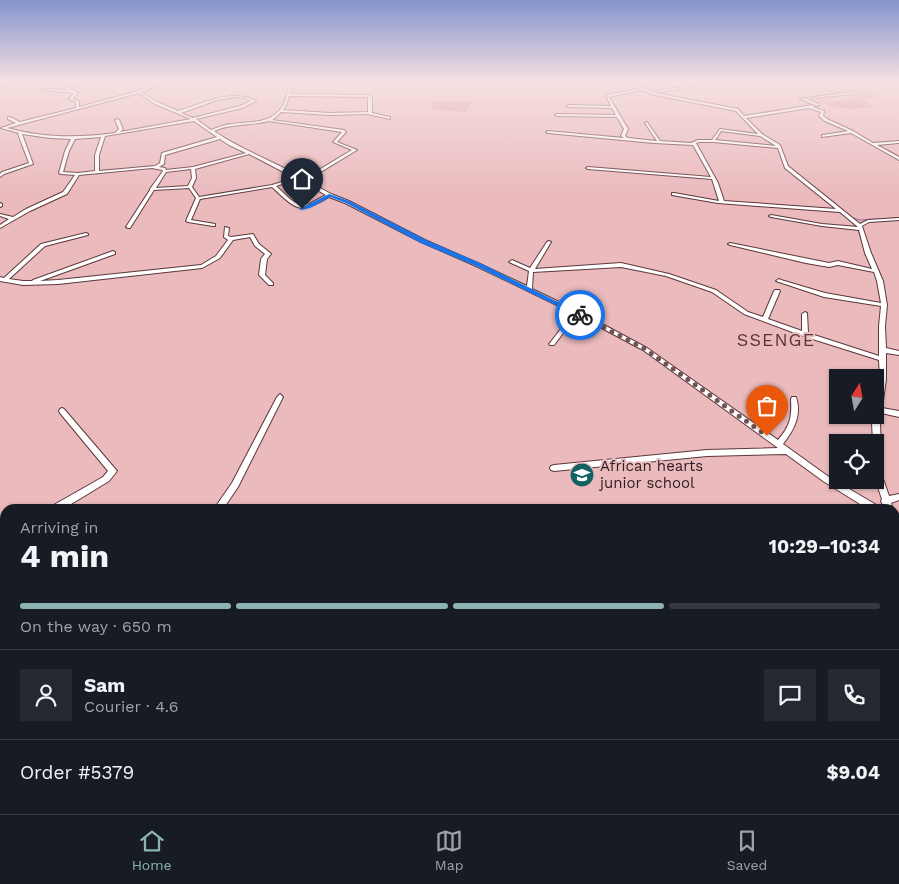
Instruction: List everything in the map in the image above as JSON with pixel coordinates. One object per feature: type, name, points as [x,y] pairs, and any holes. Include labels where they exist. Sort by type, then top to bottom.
[{"type":"street","points":[[11,119],[20,124]]},
{"type":"street","points":[[1,128],[39,119]]},
{"type":"street","points":[[1,128],[20,134],[73,138],[103,136],[197,119]]},
{"type":"street","points":[[620,119],[626,129],[623,136],[628,139]]},
{"type":"street","points":[[745,119],[761,135],[780,147],[786,167],[854,220],[860,228],[868,254],[876,271],[884,306],[882,326],[882,369]]},
{"type":"street","points":[[825,119],[899,159]]},
{"type":"street","points":[[116,134],[121,129],[117,120]]},
{"type":"street","points":[[193,120],[329,195],[348,202],[416,238],[529,289],[645,349],[778,445],[867,504]]},
{"type":"street","points":[[198,198],[273,186],[299,179],[318,172],[356,150],[335,142],[343,131],[268,120],[253,124],[233,125],[212,131]]},
{"type":"street","points":[[647,123],[659,142]]},
{"type":"street","points":[[713,141],[720,130],[761,135]]},
{"type":"street","points":[[548,132],[659,142],[694,143],[698,140],[780,147]]},
{"type":"street","points":[[823,136],[852,132]]},
{"type":"street","points":[[0,176],[32,164],[20,134]]},
{"type":"street","points":[[97,171],[97,155],[103,136]]},
{"type":"street","points":[[73,138],[61,173],[78,174],[156,167],[162,164],[163,154],[221,137]]},
{"type":"street","points":[[871,144],[899,142]]},
{"type":"street","points":[[694,143],[713,178],[722,202]]},
{"type":"street","points":[[156,167],[165,171],[193,168],[250,153]]},
{"type":"street","points":[[190,187],[194,178],[193,168]]},
{"type":"street","points":[[588,168],[713,178]]},
{"type":"street","points":[[128,227],[165,171]]},
{"type":"street","points":[[0,226],[65,194],[78,174]]},
{"type":"street","points":[[273,186],[302,209],[329,195]]},
{"type":"street","points":[[152,189],[190,187]]},
{"type":"street","points":[[190,187],[198,198]]},
{"type":"street","points":[[674,194],[722,202],[841,211]]},
{"type":"street","points":[[198,198],[188,221],[213,225]]},
{"type":"street","points":[[0,215],[13,218]]},
{"type":"street","points":[[771,216],[822,225],[860,228],[866,222]]},
{"type":"street","points":[[854,220],[866,222],[899,219]]},
{"type":"street","points":[[228,228],[226,237],[231,239],[250,235],[257,245],[267,253],[264,259],[262,275],[271,284]]},
{"type":"street","points":[[3,280],[43,245],[86,234]]},
{"type":"street","points":[[3,280],[30,283],[58,282],[202,266],[218,257],[231,239]]},
{"type":"street","points":[[529,289],[531,271],[550,242]]},
{"type":"street","points":[[730,244],[806,261],[829,265],[838,264],[876,271]]},
{"type":"street","points":[[30,283],[114,253]]},
{"type":"street","points":[[512,262],[531,271],[624,265],[667,275],[712,290],[736,307],[765,320],[805,335],[882,359]]},
{"type":"street","points":[[780,281],[824,295],[884,306]]},
{"type":"street","points":[[765,320],[777,291]]},
{"type":"street","points":[[552,344],[576,312]]},
{"type":"street","points":[[805,335],[806,314]]},
{"type":"street","points":[[883,350],[899,353]]},
{"type":"street","points":[[222,504],[236,485],[280,397]]},
{"type":"street","points":[[778,445],[793,426],[795,418],[794,399]]},
{"type":"street","points":[[884,411],[899,414]]},
{"type":"street","points":[[62,412],[113,471],[106,479],[64,504]]},
{"type":"street","points":[[877,424],[878,476],[887,504]]},
{"type":"street","points":[[554,468],[707,453],[787,451]]},
{"type":"street","points":[[888,504],[899,497]]},
{"type":"waterway","points":[[850,217],[860,220],[875,219]]},
{"type":"waterway","points":[[877,219],[898,218]]},
{"type":"waterway","points":[[858,229],[861,239]]},
{"type":"waterway","points":[[862,241],[865,254]]},
{"type":"way so far","points":[[580,315],[645,349],[767,436]]},
{"type":"place","name":"African hearts junior school","points":[[582,475]]},
{"type":"district","name":"SSENGE","points":[[776,340]]},
{"type":"route","points":[[302,209],[329,195],[348,202],[392,226],[478,265],[580,315]]}]
